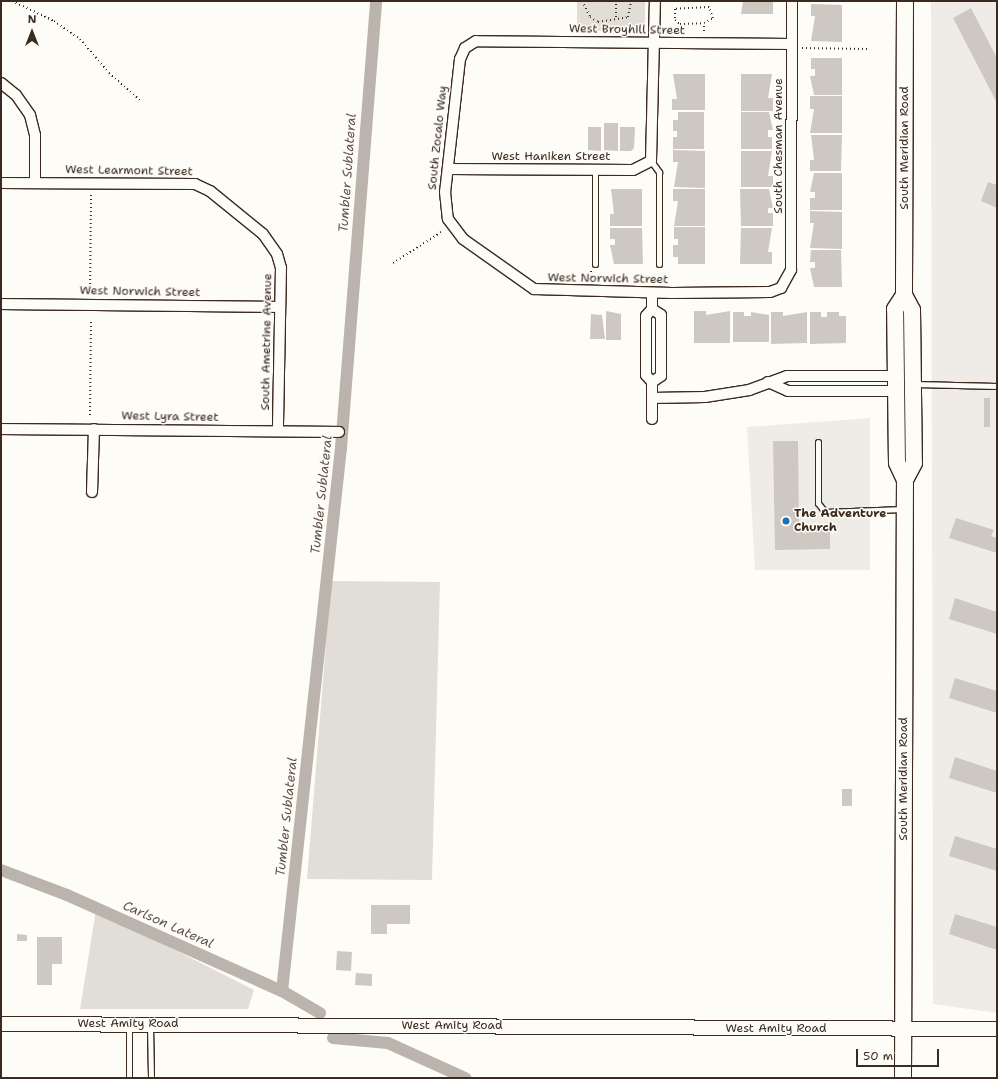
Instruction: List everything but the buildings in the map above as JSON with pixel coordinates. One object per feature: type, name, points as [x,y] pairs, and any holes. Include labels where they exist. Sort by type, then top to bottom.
[{"type":"main road","name":"South Meridian Road","points":[[905,1],[902,297],[894,309],[897,463],[907,476]]},
{"type":"main road","name":"South Meridian Road","points":[[902,297],[912,310],[914,384],[914,463],[907,476],[904,509],[903,1078]]},
{"type":"main road","name":"West Amity Road","points":[[1,1024],[903,1030],[997,1029]]},
{"type":"street","points":[[651,161],[655,1]]},
{"type":"street","name":"South Chesman Avenue","points":[[781,288],[791,270],[794,46],[792,1]]},
{"type":"street","name":"West Broyhill Street","points":[[465,48],[476,41],[794,46]]},
{"type":"street","name":"South Zocalo Way","points":[[454,229],[445,208],[460,59],[465,48]]},
{"type":"street","points":[[1,84],[16,95],[30,115],[35,134],[35,183]]},
{"type":"street","name":"West Haniken Street","points":[[448,169],[633,170],[651,161]]},
{"type":"street","name":"West Learmont Street","points":[[1,183],[195,184],[210,191],[263,234],[278,254]]},
{"type":"street","name":"West Norwich Street","points":[[454,229],[518,282],[534,289],[652,293],[770,292],[781,288]]},
{"type":"street","name":"South Ametrine Avenue","points":[[278,254],[280,307],[278,431]]},
{"type":"street","points":[[652,293],[652,309],[646,316],[646,375],[652,382],[652,419]]},
{"type":"street","name":"West Norwich Street","points":[[1,304],[280,307]]},
{"type":"street","points":[[652,309],[661,315],[660,376],[652,382]]},
{"type":"street","points":[[652,398],[705,397],[749,390],[787,376],[895,383]]},
{"type":"street","points":[[768,382],[788,391],[895,383]]},
{"type":"street","name":"West Lyra Street","points":[[1,429],[339,432]]},
{"type":"street","points":[[92,492],[94,429]]},
{"type":"lane","points":[[651,161],[659,172],[659,264]]},
{"type":"lane","points":[[595,170],[595,264]]},
{"type":"lane","points":[[914,384],[997,386]]},
{"type":"lane","points":[[818,442],[818,503],[825,512],[904,509]]},
{"type":"lane","points":[[128,1078],[129,1024]]},
{"type":"lane","points":[[150,1024],[151,1078]]},
{"type":"path","points":[[12,1],[54,21],[80,39],[109,73],[140,100]]},
{"type":"path","points":[[582,1],[595,21],[630,15],[631,1]]},
{"type":"path","points":[[616,1],[616,17]]},
{"type":"path","points":[[709,7],[713,18],[704,23],[680,24],[675,20],[675,9],[709,7]]},
{"type":"path","points":[[704,23],[704,31]]},
{"type":"path","points":[[794,46],[867,49]]},
{"type":"path","points":[[90,292],[91,196]]},
{"type":"path","points":[[393,263],[443,231]]},
{"type":"path","points":[[90,415],[91,319]]},
{"type":"shaded area","points":[[577,1],[645,1],[645,28],[635,31],[577,31]]},
{"type":"shaded area","points":[[931,1],[997,1],[997,1013],[933,1004]]},
{"type":"shaded area","points":[[870,418],[870,570],[755,570],[747,427]]},
{"type":"shaded area","points":[[331,581],[440,582],[432,880],[307,879]]},
{"type":"shaded area","points":[[96,910],[254,990],[248,1009],[80,1009]]},
{"type":"waterway","name":"Tumbler Sublateral","points":[[282,991],[341,448],[376,1]]},
{"type":"waterway","name":"Carlson Lateral","points":[[1,870],[67,895],[282,991],[320,1013]]},
{"type":"waterway","name":"Carlson Lateral","points":[[333,1038],[388,1043],[465,1078]]},
{"type":"place","name":"The Adventure Church","points":[[786,521]]}]
